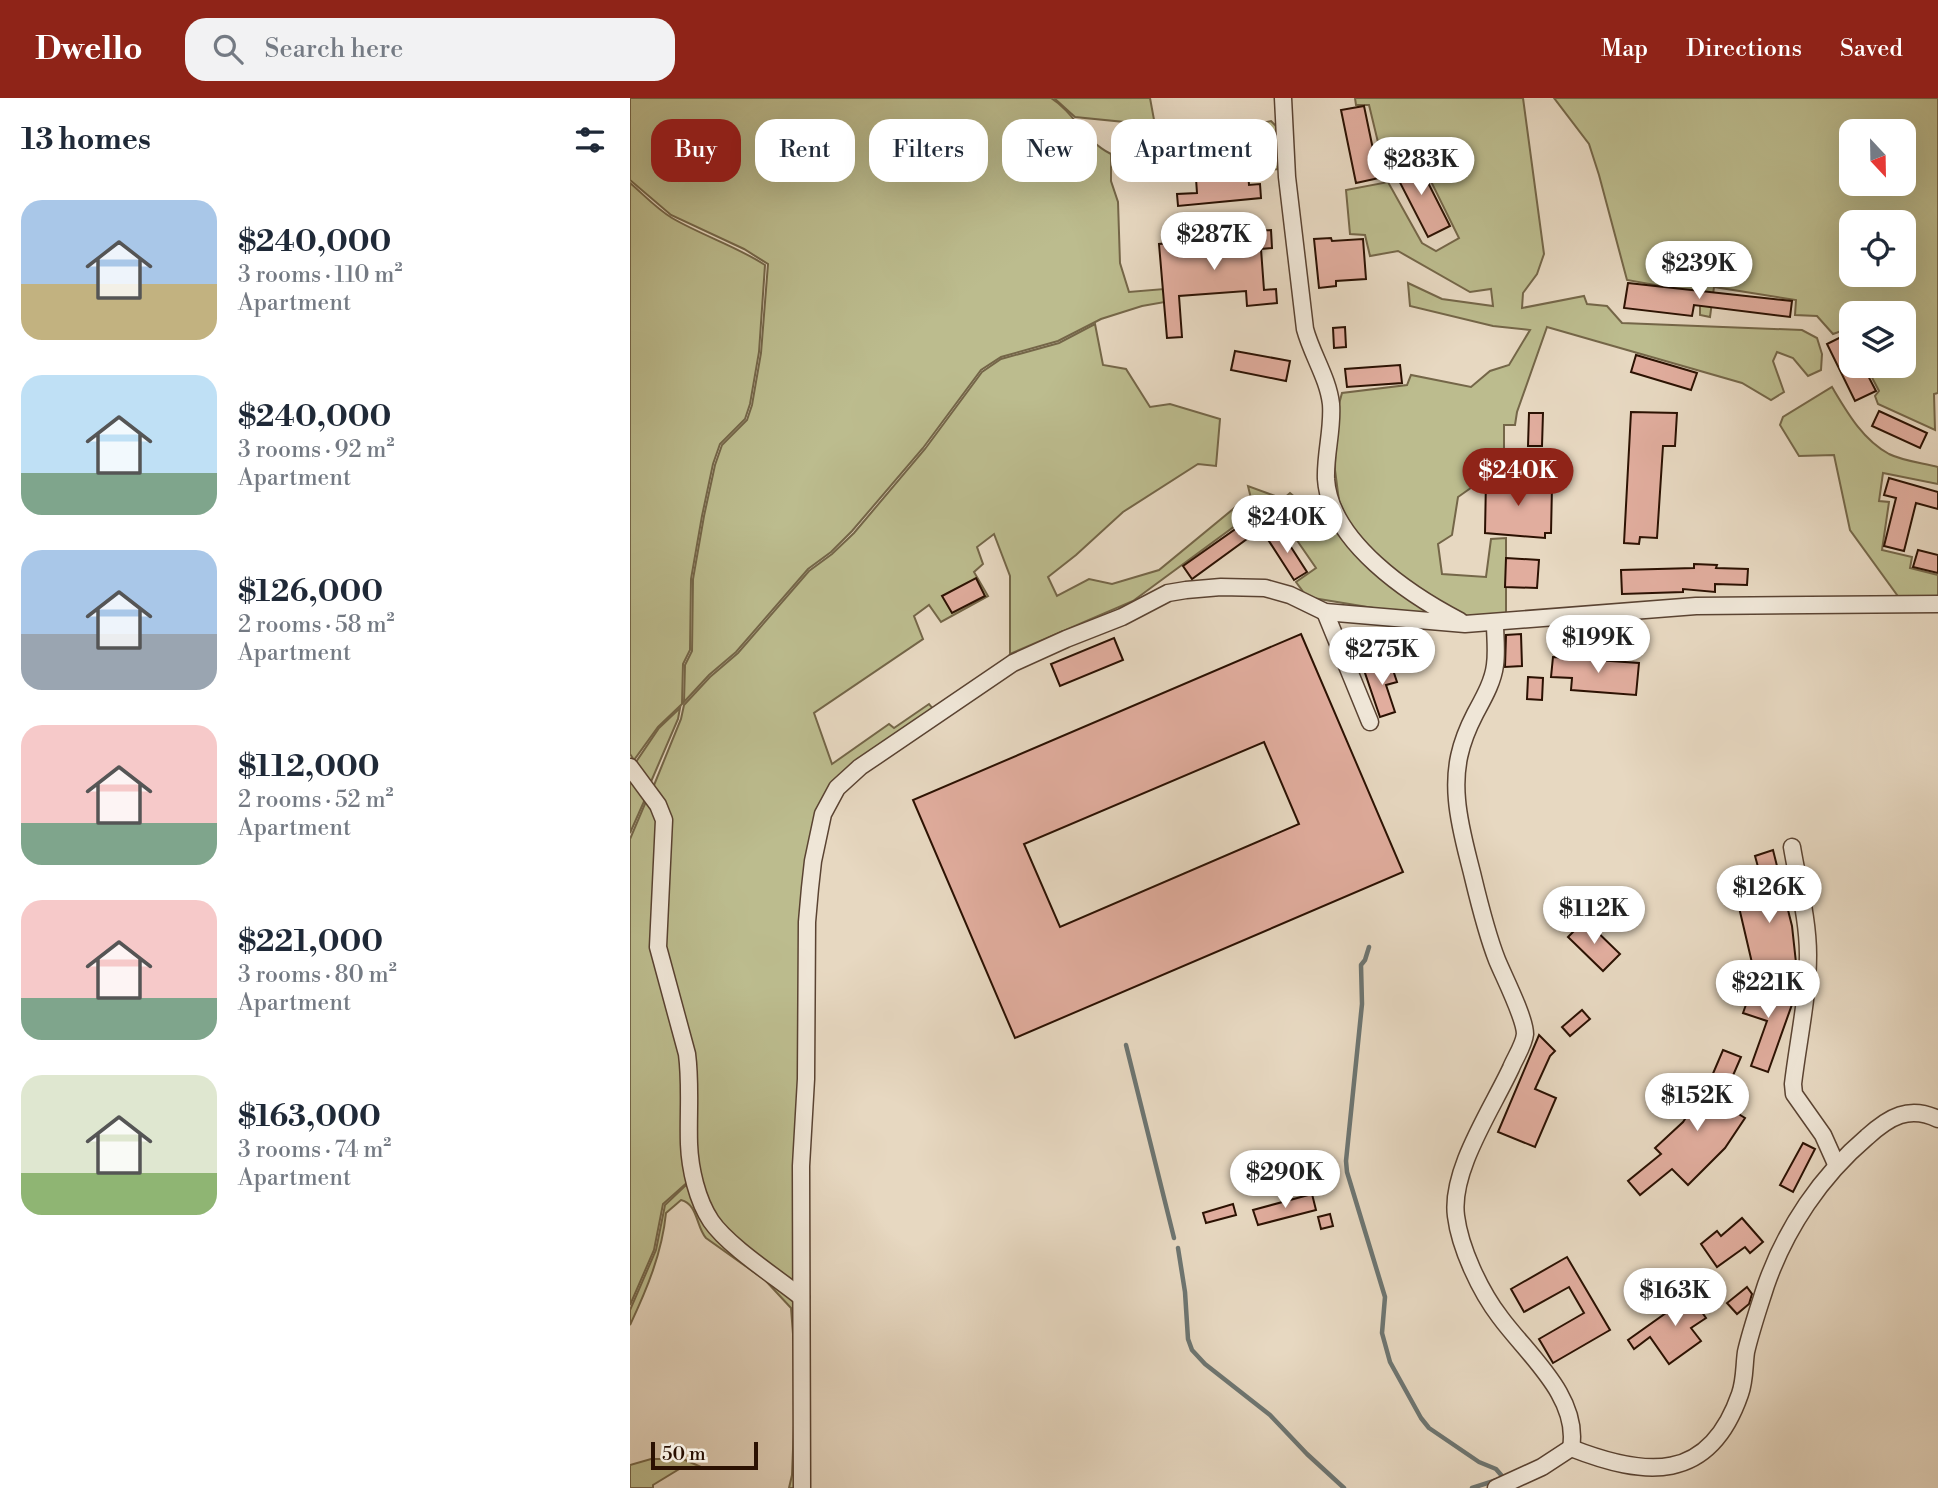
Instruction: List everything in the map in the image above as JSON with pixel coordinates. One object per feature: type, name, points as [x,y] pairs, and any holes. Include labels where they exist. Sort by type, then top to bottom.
[{"type":"street","points":[[1283,98],[1287,177],[1305,329],[1311,352],[1326,382],[1331,405],[1326,480],[1331,500],[1351,537],[1383,572],[1465,624]]},
{"type":"street","points":[[802,1488],[801,1166],[809,972],[807,922],[819,828],[837,788],[860,766],[1013,663],[1122,617],[1168,593],[1221,587],[1265,588],[1290,595],[1325,612],[1465,624],[1696,606],[1938,604]]},
{"type":"street","points":[[1325,612],[1370,722]]},
{"type":"street","points":[[1495,623],[1495,666],[1484,697],[1460,746],[1456,782],[1462,831],[1480,905],[1525,1035],[1469,1153],[1459,1180],[1455,1201],[1456,1217],[1466,1256],[1498,1316],[1538,1364],[1562,1401],[1571,1429],[1571,1448]]},
{"type":"street","points":[[630,766],[658,805],[664,820],[658,947],[687,1054],[689,1148],[695,1182],[706,1211],[716,1227],[801,1297]]},
{"type":"street","points":[[1792,847],[1808,932],[1807,978],[1795,1062],[1794,1094],[1824,1135],[1836,1164]]},
{"type":"street","points":[[1571,1448],[1600,1460],[1661,1469],[1691,1459],[1711,1444],[1729,1418],[1741,1393],[1747,1351],[1777,1257],[1809,1202],[1836,1164],[1881,1124],[1903,1112],[1928,1114],[1938,1119]]},
{"type":"street","points":[[1496,1488],[1542,1467],[1571,1448]]},
{"type":"green space","points":[[630,98],[1051,98],[1073,119],[1002,119],[1002,182],[1097,182],[1097,145],[1111,154],[1111,182],[1118,202],[1120,263],[1129,292],[1164,289],[1165,302],[1101,319],[1058,341],[1001,357],[981,370],[923,448],[852,531],[831,552],[808,569],[736,652],[709,675],[684,702],[685,665],[692,651],[693,579],[704,516],[722,445],[747,420],[752,405],[761,353],[768,264],[744,249],[671,215],[630,180]]},
{"type":"green space","points":[[1054,98],[1150,98],[1154,119],[1111,121],[1075,117]]},
{"type":"green space","points":[[1355,98],[1523,98],[1544,254],[1537,274],[1523,293],[1522,308],[1584,296],[1587,304],[1607,306],[1622,323],[1802,330],[1817,338],[1822,354],[1821,370],[1808,376],[1793,358],[1777,352],[1773,361],[1784,392],[1771,400],[1742,383],[1547,327],[1517,412],[1515,425],[1504,425],[1504,453],[1475,485],[1458,497],[1452,535],[1438,544],[1442,574],[1486,577],[1491,539],[1506,538],[1506,618],[1466,620],[1383,567],[1349,524],[1339,501],[1335,470],[1336,415],[1342,393],[1407,385],[1411,375],[1471,387],[1490,371],[1509,365],[1530,330],[1493,326],[1410,306],[1408,283],[1442,299],[1493,306],[1491,289],[1470,292],[1398,251],[1370,256],[1365,235],[1350,234],[1346,190],[1388,182],[1422,243],[1436,251],[1459,238],[1416,151],[1384,167],[1369,105],[1356,105]]},
{"type":"green space","points":[[1554,98],[1938,98],[1938,393],[1934,394],[1935,430],[1878,404],[1875,396],[1879,391],[1872,378],[1916,378],[1916,301],[1839,301],[1839,332],[1833,334],[1817,316],[1795,315],[1796,300],[1714,287],[1710,317],[1700,315],[1700,293],[1627,280],[1589,144]]},
{"type":"green space","points":[[630,183],[672,218],[765,265],[759,352],[750,404],[745,419],[720,444],[702,516],[691,579],[690,650],[683,664],[682,704],[658,727],[634,760],[630,754]]},
{"type":"green space","points":[[1095,324],[1103,365],[1126,369],[1150,407],[1170,404],[1220,419],[1216,466],[1198,464],[1123,512],[1048,577],[1057,596],[1089,579],[1112,584],[1159,570],[1238,505],[1254,511],[1248,486],[1283,499],[1290,493],[1440,619],[1307,597],[1296,582],[1316,568],[1285,523],[1269,532],[1254,512],[1133,601],[1010,654],[1010,576],[994,534],[977,547],[983,564],[974,572],[988,596],[941,622],[929,605],[914,616],[923,639],[814,713],[832,764],[889,724],[894,728],[929,704],[933,709],[817,817],[799,1285],[769,1266],[714,1218],[699,1180],[665,960],[668,819],[652,790],[681,719],[684,705],[710,677],[738,653],[809,571],[854,533],[925,449],[982,372],[1001,359],[1059,343]]},
{"type":"green space","points":[[1832,387],[1856,424],[1879,448],[1900,458],[1938,467],[1938,484],[1883,473],[1879,501],[1889,502],[1882,550],[1912,557],[1910,568],[1938,575],[1938,600],[1900,599],[1850,530],[1834,455],[1799,456],[1780,425],[1783,417]]},
{"type":"green space","points":[[680,708],[678,719],[650,784],[636,762],[659,728]]},
{"type":"green space","points":[[630,775],[646,797],[630,833]]},
{"type":"green space","points":[[647,799],[658,817],[653,912],[686,1065],[690,1180],[663,1204],[654,1250],[630,1305],[630,839]]},
{"type":"green space","points":[[689,1185],[703,1219],[797,1303],[797,1488],[789,1488],[792,1475],[796,1373],[791,1308],[765,1280],[706,1238],[687,1202],[681,1200],[666,1213],[653,1270],[630,1325],[630,1310],[656,1250],[665,1205]]},
{"type":"green space","points":[[651,1459],[683,1459],[701,1467],[681,1468],[653,1485],[653,1488],[630,1488],[630,1465]]},
{"type":"building","points":[[1364,106],[1379,178],[1356,183],[1341,110]]},
{"type":"building","points":[[1415,157],[1450,226],[1428,237],[1393,169]]},
{"type":"building","points":[[1196,182],[1249,182],[1249,185],[1260,184],[1261,198],[1178,206],[1177,194],[1197,193]]},
{"type":"building","points":[[1271,230],[1272,248],[1261,249],[1264,290],[1276,289],[1277,303],[1247,306],[1246,291],[1179,296],[1182,337],[1167,338],[1159,244],[1241,237],[1240,232]]},
{"type":"building","points":[[1331,238],[1332,241],[1363,239],[1366,279],[1336,281],[1336,286],[1319,288],[1314,239]]},
{"type":"building","points":[[1628,283],[1792,301],[1790,317],[1694,305],[1692,316],[1624,308]]},
{"type":"building","points":[[1345,327],[1346,347],[1334,348],[1333,328]]},
{"type":"building","points":[[1839,338],[1839,368],[1827,344]]},
{"type":"building","points":[[1235,351],[1290,361],[1286,381],[1231,370]]},
{"type":"building","points":[[1636,355],[1697,373],[1691,390],[1631,372]]},
{"type":"building","points":[[1400,365],[1402,383],[1347,387],[1345,369]]},
{"type":"building","points":[[1844,378],[1869,378],[1876,391],[1855,401]]},
{"type":"building","points":[[1879,411],[1927,433],[1920,448],[1872,426]]},
{"type":"building","points":[[1631,412],[1677,413],[1675,446],[1663,446],[1657,538],[1640,537],[1639,544],[1624,543]]},
{"type":"building","points":[[1529,413],[1543,413],[1542,446],[1528,446]]},
{"type":"building","points":[[1889,478],[1938,492],[1938,509],[1916,503],[1904,551],[1884,546],[1896,498],[1884,495]]},
{"type":"building","points":[[1486,479],[1547,482],[1546,486],[1552,486],[1551,533],[1545,533],[1545,538],[1485,533]]},
{"type":"building","points":[[1254,516],[1262,528],[1192,579],[1183,566]]},
{"type":"building","points":[[1280,530],[1307,572],[1294,580],[1267,538]]},
{"type":"building","points":[[1918,550],[1938,555],[1938,573],[1913,567]]},
{"type":"building","points":[[1506,558],[1539,560],[1537,588],[1505,587]]},
{"type":"building","points":[[1694,564],[1748,569],[1747,585],[1715,584],[1715,592],[1683,589],[1683,592],[1622,594],[1621,570],[1694,568]]},
{"type":"building","points":[[976,578],[985,596],[952,613],[942,596]]},
{"type":"building","points":[[1301,634],[1403,872],[1015,1038],[913,800]],"holes":[[[1264,742],[1299,824],[1060,927],[1024,844]]]},
{"type":"building","points":[[1521,634],[1522,666],[1505,667],[1506,635]]},
{"type":"building","points":[[1114,638],[1123,660],[1060,686],[1051,664]]},
{"type":"building","points":[[1553,657],[1639,663],[1636,695],[1571,690],[1572,678],[1551,677]]},
{"type":"building","points":[[1390,661],[1397,682],[1386,685],[1395,712],[1380,717],[1364,670]]},
{"type":"building","points":[[1528,677],[1543,678],[1542,700],[1527,699]]},
{"type":"building","points":[[1773,850],[1792,926],[1797,972],[1756,980],[1738,903],[1766,896],[1755,856]]},
{"type":"building","points":[[1585,920],[1620,954],[1603,971],[1568,937]]},
{"type":"building","points":[[1754,982],[1795,996],[1768,1072],[1751,1066],[1767,1021],[1743,1013]]},
{"type":"building","points":[[1582,1010],[1590,1019],[1570,1036],[1562,1027]]},
{"type":"building","points":[[1539,1035],[1555,1051],[1535,1089],[1556,1098],[1535,1147],[1498,1132]]},
{"type":"building","points":[[1723,1050],[1741,1057],[1721,1103],[1745,1118],[1725,1148],[1688,1185],[1672,1169],[1640,1195],[1628,1181],[1661,1154],[1655,1148],[1683,1122],[1709,1083]]},
{"type":"building","points":[[1803,1143],[1815,1149],[1793,1192],[1780,1185]]},
{"type":"building","points":[[1312,1194],[1316,1210],[1258,1225],[1253,1210]]},
{"type":"building","points":[[1233,1204],[1236,1215],[1206,1223],[1203,1213]]},
{"type":"building","points":[[1330,1214],[1333,1226],[1321,1229],[1318,1217]]},
{"type":"building","points":[[1742,1218],[1763,1242],[1750,1253],[1745,1247],[1717,1267],[1701,1244],[1717,1231],[1721,1236]]},
{"type":"building","points":[[1567,1257],[1610,1330],[1553,1363],[1539,1339],[1584,1313],[1569,1287],[1524,1312],[1511,1289]]},
{"type":"building","points":[[1704,1286],[1710,1295],[1697,1305],[1706,1318],[1691,1328],[1701,1341],[1669,1364],[1650,1337],[1634,1349],[1628,1340]]},
{"type":"building","points":[[1747,1287],[1752,1294],[1749,1304],[1737,1314],[1727,1303]]},
{"type":"waterway","points":[[1369,947],[1361,965],[1362,1004],[1347,1172],[1385,1297],[1382,1333],[1390,1362],[1429,1428],[1479,1462],[1496,1469],[1502,1476],[1472,1488]]},
{"type":"waterway","points":[[1126,1045],[1174,1238]]},
{"type":"waterway","points":[[1178,1248],[1185,1292],[1188,1339],[1192,1350],[1205,1364],[1270,1415],[1344,1488]]}]
